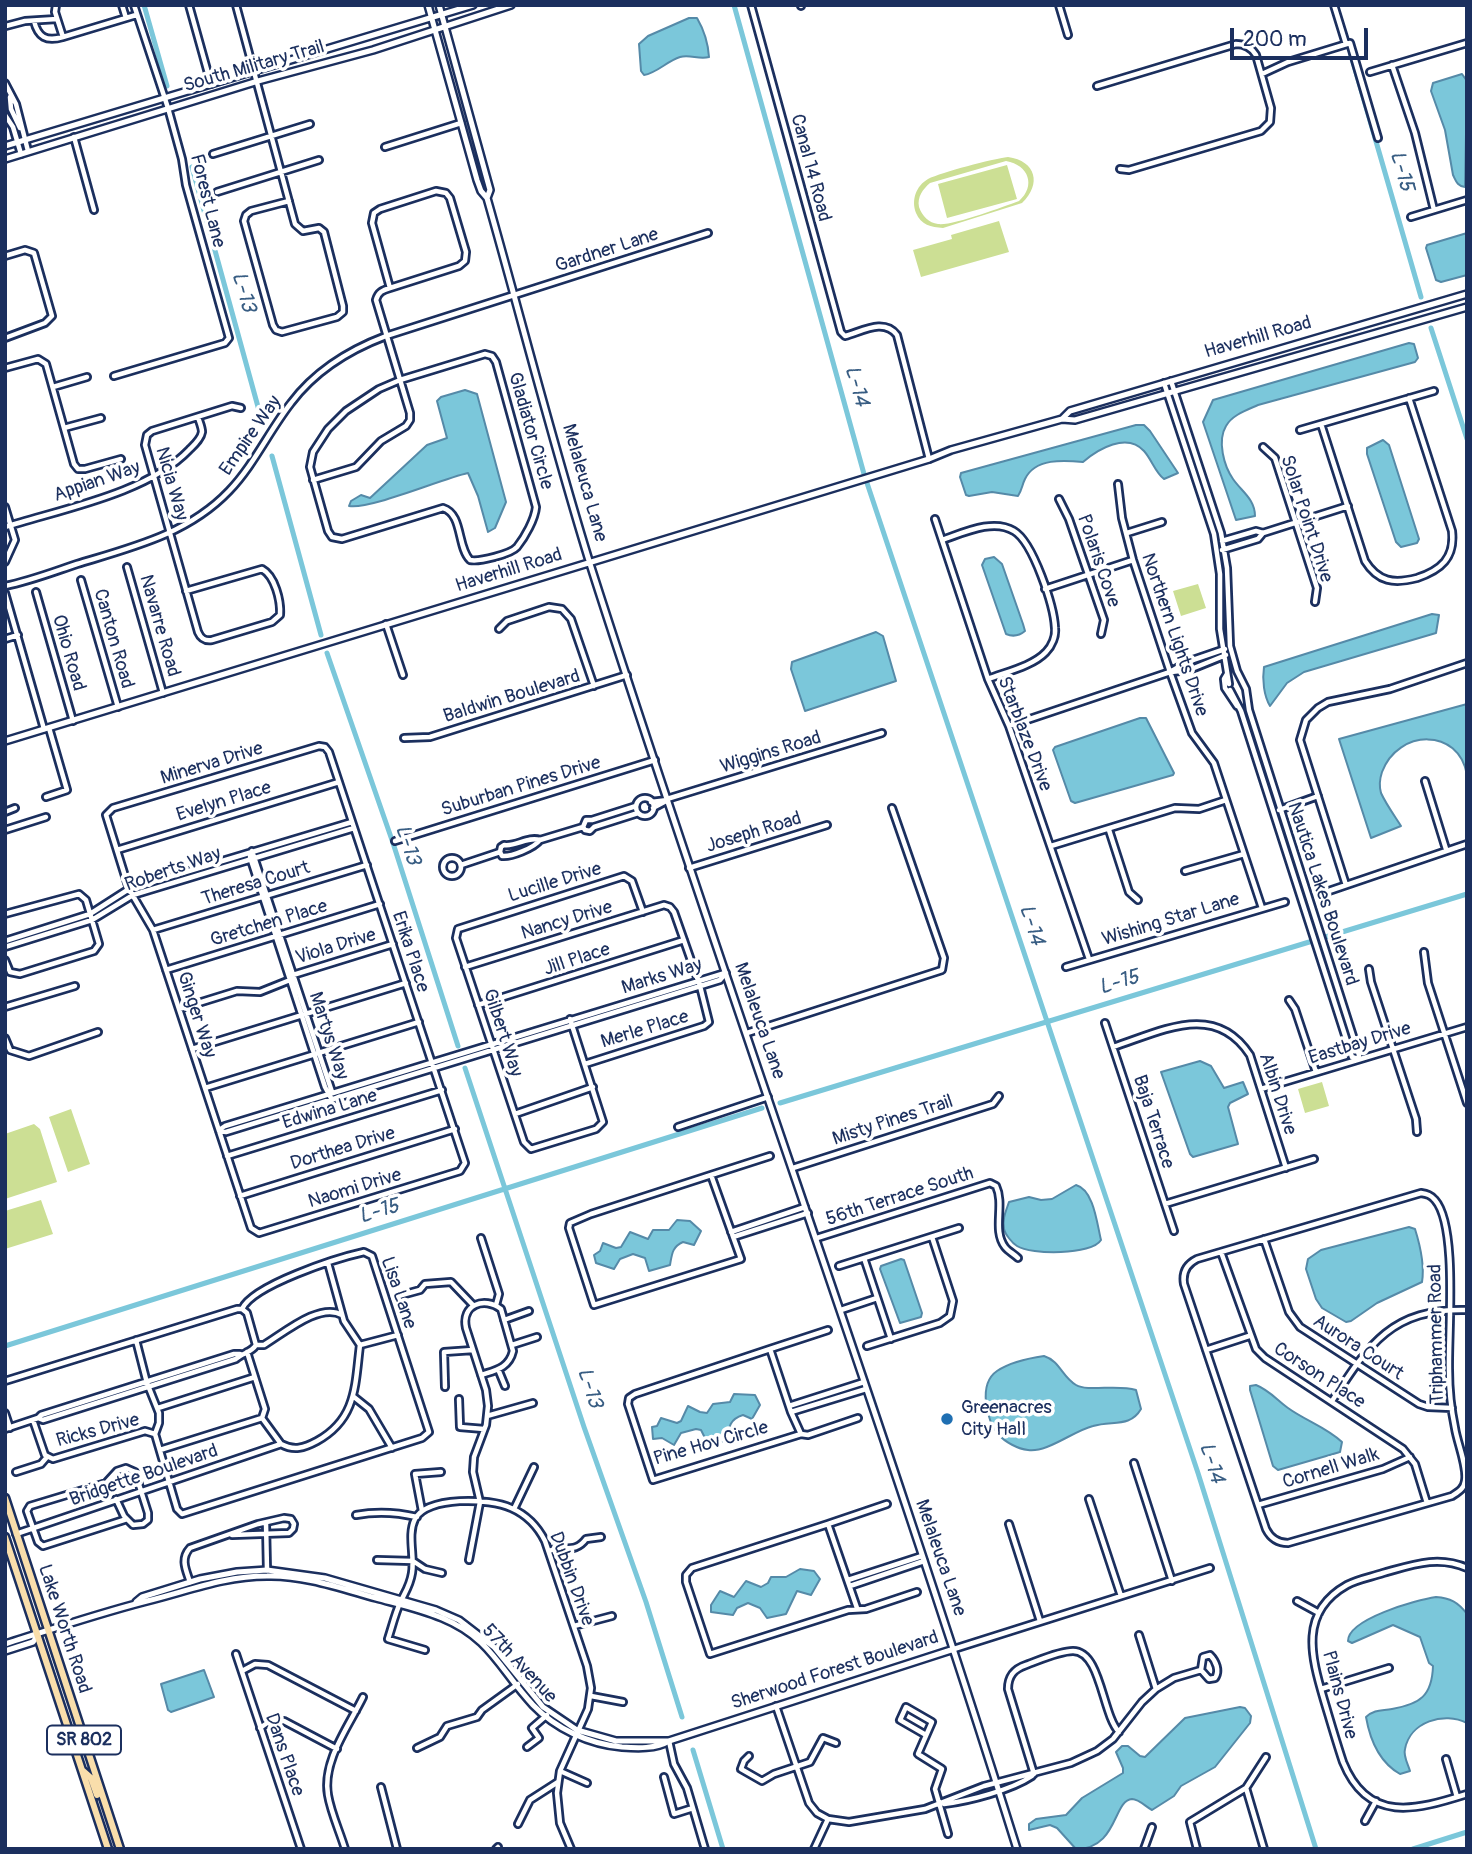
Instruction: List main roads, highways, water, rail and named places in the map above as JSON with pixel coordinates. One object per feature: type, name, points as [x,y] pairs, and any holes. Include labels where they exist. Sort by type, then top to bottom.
[{"type":"main road","name":"Lake Worth Road","points":[[6,1501],[120,1849]]},
{"type":"main road","name":"Lake Worth Road","points":[[5,1537],[108,1849]]},
{"type":"main road","points":[[66,1719],[72,1727],[83,1759],[93,1768]]},
{"type":"main road","points":[[82,1770],[91,1777],[105,1817],[113,1828]]},
{"type":"water","points":[[689,18],[697,18],[707,41],[709,57],[680,57],[644,75],[641,71],[639,44],[648,36]]},
{"type":"water","points":[[1462,74],[1467,81],[1465,187],[1458,184],[1453,175],[1445,130],[1431,91],[1433,83]]},
{"type":"water","points":[[1467,233],[1467,275],[1441,282],[1436,280],[1427,245]]},
{"type":"water","points":[[1409,343],[1414,344],[1418,358],[1415,362],[1258,405],[1240,413],[1229,422],[1222,439],[1224,460],[1233,479],[1250,500],[1255,516],[1236,520],[1203,422],[1213,400]]},
{"type":"water","points":[[465,390],[477,394],[506,502],[495,528],[488,532],[468,473],[388,499],[349,506],[351,501],[361,495],[370,498],[427,445],[447,438],[437,401],[441,397]]},
{"type":"water","points":[[1144,425],[1150,431],[1178,473],[1164,479],[1137,445],[1121,443],[1096,452],[1083,462],[1051,462],[1036,467],[1025,479],[1018,496],[992,492],[966,495],[961,473]]},
{"type":"water","points":[[1383,440],[1389,445],[1419,539],[1417,543],[1401,547],[1396,542],[1367,454],[1367,448]]},
{"type":"water","points":[[994,557],[1002,564],[1023,624],[1025,631],[1018,635],[1006,634],[982,565],[985,559]]},
{"type":"water","points":[[1432,614],[1439,615],[1436,633],[1304,672],[1287,683],[1270,706],[1264,688],[1264,667]]},
{"type":"water","points":[[876,632],[883,636],[896,681],[805,711],[791,669],[792,662]]},
{"type":"water","points":[[1467,704],[1467,775],[1462,759],[1453,748],[1441,742],[1428,739],[1414,741],[1401,748],[1390,758],[1382,772],[1380,785],[1383,797],[1401,826],[1371,838],[1339,739]]},
{"type":"water","points":[[1146,718],[1173,775],[1075,803],[1071,801],[1053,750],[1055,747]]},
{"type":"water","points":[[1200,1061],[1211,1066],[1224,1088],[1243,1082],[1248,1094],[1230,1103],[1228,1107],[1238,1144],[1193,1157],[1161,1072]]},
{"type":"water","points":[[1076,1185],[1087,1193],[1091,1200],[1101,1240],[1086,1249],[1061,1252],[1024,1249],[1011,1241],[1004,1225],[1009,1202],[1029,1197],[1052,1199]]},
{"type":"water","points":[[677,1220],[690,1221],[701,1231],[694,1245],[683,1242],[677,1246],[670,1265],[649,1271],[645,1258],[633,1254],[620,1259],[614,1269],[596,1263],[594,1255],[600,1251],[603,1243],[621,1247],[630,1232],[648,1239],[653,1230],[669,1230]]},
{"type":"water","points":[[1409,1227],[1415,1229],[1420,1248],[1422,1282],[1377,1303],[1351,1321],[1346,1322],[1322,1308],[1316,1299],[1306,1269],[1308,1259],[1321,1250]]},
{"type":"water","points":[[904,1260],[922,1313],[921,1317],[900,1323],[880,1269],[881,1266]]},
{"type":"water","points":[[1044,1356],[1054,1362],[1071,1382],[1081,1387],[1136,1390],[1141,1409],[1132,1419],[1093,1426],[1043,1448],[1028,1450],[1012,1445],[994,1428],[986,1402],[987,1384],[1002,1368]]},
{"type":"water","points":[[1256,1385],[1295,1413],[1336,1437],[1342,1442],[1340,1452],[1278,1470],[1273,1466],[1250,1390],[1250,1386]]},
{"type":"water","points":[[734,1394],[755,1395],[760,1405],[752,1419],[743,1415],[733,1421],[729,1439],[709,1446],[701,1430],[696,1429],[681,1433],[674,1445],[662,1438],[653,1439],[652,1427],[657,1426],[661,1418],[677,1423],[681,1421],[688,1406],[707,1413],[713,1404],[730,1402]]},
{"type":"water","points":[[800,1569],[814,1571],[820,1579],[811,1595],[797,1591],[786,1614],[767,1618],[760,1608],[748,1603],[737,1608],[733,1615],[711,1612],[711,1605],[720,1591],[734,1597],[746,1581],[761,1587],[768,1583],[771,1577],[786,1577]]},
{"type":"water","points":[[1436,1597],[1453,1601],[1467,1614],[1467,1723],[1448,1718],[1429,1721],[1421,1726],[1408,1740],[1405,1749],[1410,1771],[1400,1774],[1381,1757],[1370,1734],[1366,1717],[1376,1711],[1410,1704],[1423,1697],[1430,1685],[1433,1666],[1429,1663],[1420,1637],[1393,1625],[1352,1643],[1348,1641],[1359,1625],[1371,1618],[1399,1606]]},
{"type":"water","points":[[204,1670],[214,1697],[171,1712],[168,1710],[161,1684]]},
{"type":"water","points":[[1245,1708],[1251,1716],[1250,1723],[1215,1767],[1181,1786],[1174,1796],[1152,1810],[1135,1799],[1126,1801],[1107,1833],[1090,1847],[1076,1849],[1057,1828],[1050,1825],[1029,1830],[1029,1824],[1036,1819],[1066,1815],[1082,1798],[1123,1773],[1116,1752],[1122,1746],[1128,1746],[1145,1757],[1185,1718]]},
{"type":"waterway","name":"L-13","points":[[144,5],[167,86]]},
{"type":"waterway","name":"L-14","points":[[734,5],[864,474],[1198,1473],[1316,1849]]},
{"type":"waterway","name":"L-15","points":[[1351,55],[1421,297]]},
{"type":"waterway","name":"L-13","points":[[192,167],[263,425]]},
{"type":"waterway","name":"L-15","points":[[1431,328],[1467,439]]},
{"type":"waterway","name":"L-13","points":[[272,456],[321,635]]},
{"type":"waterway","name":"L-13","points":[[327,653],[393,843],[458,1046]]},
{"type":"waterway","name":"L-15","points":[[780,1103],[1467,894]]},
{"type":"waterway","name":"L-13","points":[[465,1068],[584,1427],[646,1602],[682,1717]]},
{"type":"waterway","name":"L-15","points":[[5,1346],[762,1108]]},
{"type":"waterway","name":"L-13","points":[[693,1750],[723,1849]]},
{"type":"waterway","name":"L-15","points":[[1413,1849],[1467,1832]]},
{"type":"place","name":"Greenacres City Hall","points":[[947,1419]]}]
